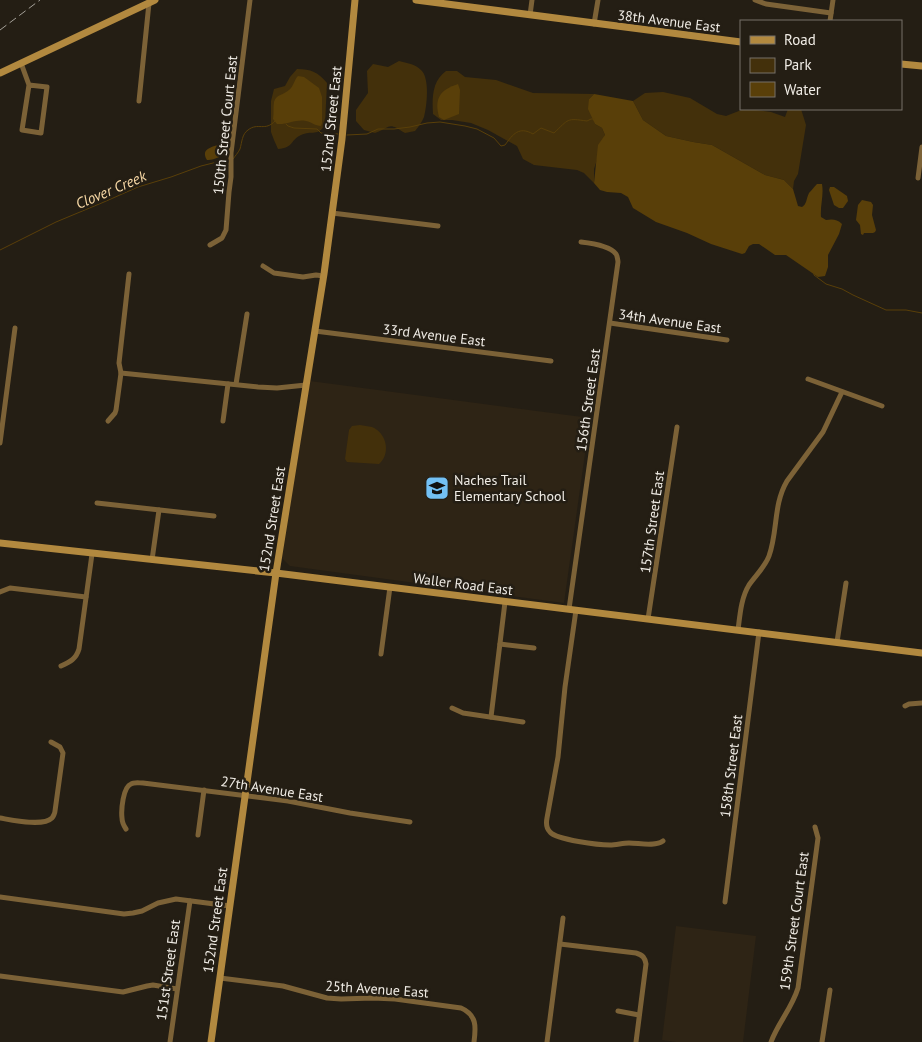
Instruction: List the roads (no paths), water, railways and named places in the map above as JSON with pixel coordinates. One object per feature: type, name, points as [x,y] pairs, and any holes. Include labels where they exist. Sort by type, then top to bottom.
[{"type":"street","name":"150th Street Court East","points":[[210,245],[222,238],[226,230],[231,177],[231,153],[250,0]]},
{"type":"street","name":"152nd Street East","points":[[211,1042],[276,573],[324,276],[342,139],[355,0]]},
{"type":"street","name":"38th Avenue East","points":[[416,0],[451,2],[594,24],[740,42]]},
{"type":"street","points":[[530,15],[532,0]]},
{"type":"street","points":[[594,24],[598,0]]},
{"type":"street","points":[[755,0],[766,4],[831,13]]},
{"type":"street","points":[[830,20],[833,0]]},
{"type":"street","points":[[0,72],[152,1]]},
{"type":"street","points":[[138,101],[152,1]]},
{"type":"street","points":[[21,63],[29,85],[22,130],[41,133],[47,87],[29,85]]},
{"type":"street","points":[[902,64],[922,66]]},
{"type":"street","points":[[918,178],[922,147]]},
{"type":"street","points":[[332,213],[438,226]]},
{"type":"street","name":"156th Street East","points":[[581,242],[602,246],[616,254],[618,262],[572,610],[558,757],[546,826],[555,836],[594,844],[655,844],[663,841]]},
{"type":"street","points":[[264,266],[274,273],[303,277],[324,276]]},
{"type":"street","points":[[108,421],[116,410],[129,274]]},
{"type":"street","points":[[236,384],[247,314]]},
{"type":"street","name":"34th Avenue East","points":[[610,323],[727,340]]},
{"type":"street","points":[[0,443],[14,328]]},
{"type":"street","name":"33rd Avenue East","points":[[315,331],[551,361]]},
{"type":"street","points":[[121,373],[258,387],[277,388],[306,385]]},
{"type":"street","points":[[808,379],[882,406]]},
{"type":"street","points":[[223,420],[228,384]]},
{"type":"street","points":[[738,630],[746,592],[765,565],[770,553],[777,504],[782,490],[786,481],[823,432],[842,392]]},
{"type":"street","name":"157th Street East","points":[[648,620],[677,427]]},
{"type":"street","points":[[97,503],[214,516]]},
{"type":"street","points":[[152,560],[159,510]]},
{"type":"street","name":"Waller Road East","points":[[0,543],[276,573],[922,653]]},
{"type":"street","points":[[61,666],[75,658],[79,649],[92,554]]},
{"type":"street","points":[[837,642],[846,583]]},
{"type":"street","points":[[381,654],[390,587]]},
{"type":"street","points":[[0,592],[10,588],[86,597]]},
{"type":"street","points":[[491,717],[505,602]]},
{"type":"street","name":"158th Street East","points":[[725,902],[759,632]]},
{"type":"street","points":[[500,644],[534,648]]},
{"type":"street","points":[[905,706],[922,703]]},
{"type":"street","points":[[452,708],[463,713],[523,722]]},
{"type":"street","points":[[0,818],[38,823],[51,819],[56,811],[63,753],[60,747],[51,742]]},
{"type":"street","name":"27th Avenue East","points":[[126,830],[122,821],[125,791],[130,784],[134,783],[288,801],[410,822]]},
{"type":"street","points":[[198,836],[204,790]]},
{"type":"street","name":"159th Street Court East","points":[[771,1042],[795,998],[798,988],[818,838],[815,828]]},
{"type":"street","points":[[0,897],[124,914],[142,911],[165,901],[176,899],[230,906]]},
{"type":"street","name":"151st Street East","points":[[170,1042],[190,902]]},
{"type":"street","points":[[547,1042],[563,918]]},
{"type":"street","points":[[560,944],[636,953],[644,957],[646,964],[636,1042]]},
{"type":"street","points":[[0,976],[123,992],[154,985],[177,989]]},
{"type":"street","name":"25th Avenue East","points":[[220,978],[284,986],[327,998],[379,998],[456,1007],[465,1010],[474,1020],[476,1028],[474,1042]]},
{"type":"street","points":[[822,1042],[830,990]]},
{"type":"street","points":[[618,1011],[640,1015]]},
{"type":"water","points":[[298,76],[304,77],[319,88],[322,97],[321,126],[302,121],[277,124],[273,119],[275,99],[291,88]]},
{"type":"water","points":[[458,84],[460,90],[459,114],[444,120],[439,117],[438,100],[443,92]]},
{"type":"water","points":[[594,94],[633,101],[643,120],[666,136],[712,145],[765,175],[784,180],[793,189],[798,206],[804,206],[809,193],[817,184],[822,184],[821,217],[826,220],[836,220],[842,224],[828,255],[828,267],[825,276],[818,277],[786,255],[775,255],[759,244],[749,246],[745,253],[742,254],[711,244],[656,222],[633,208],[628,197],[621,193],[600,190],[594,183],[598,145],[605,135],[602,128],[595,124],[588,109],[589,99]]},
{"type":"water","points":[[225,144],[227,148],[222,156],[207,160],[205,156],[206,150]]},
{"type":"water","points":[[830,187],[834,187],[847,196],[848,201],[843,208],[834,205],[829,190]]},
{"type":"water","points":[[862,200],[871,202],[873,205],[872,215],[876,230],[873,233],[864,233],[863,235],[861,234],[860,225],[856,220],[858,205]]},
{"type":"waterway","points":[[347,135],[367,134],[378,129],[394,129],[440,122],[477,129],[494,138],[501,146],[505,145],[520,131],[533,134],[541,128],[554,133],[568,121],[594,119]]},
{"type":"waterway","points":[[233,159],[240,149],[242,138],[246,132],[255,127],[268,126],[275,121]]},
{"type":"waterway","points":[[286,124],[294,128],[317,129],[321,133],[338,134]]},
{"type":"waterway","name":"Clover Creek","points":[[0,250],[56,222],[138,187],[201,166],[229,159]]},
{"type":"waterway","points":[[814,273],[826,284],[842,289],[886,310],[906,310],[922,313]]},
{"type":"railway","points":[[0,30],[40,0]]},
{"type":"place","name":"Naches Trail Elementary School","points":[[437,488]]}]
